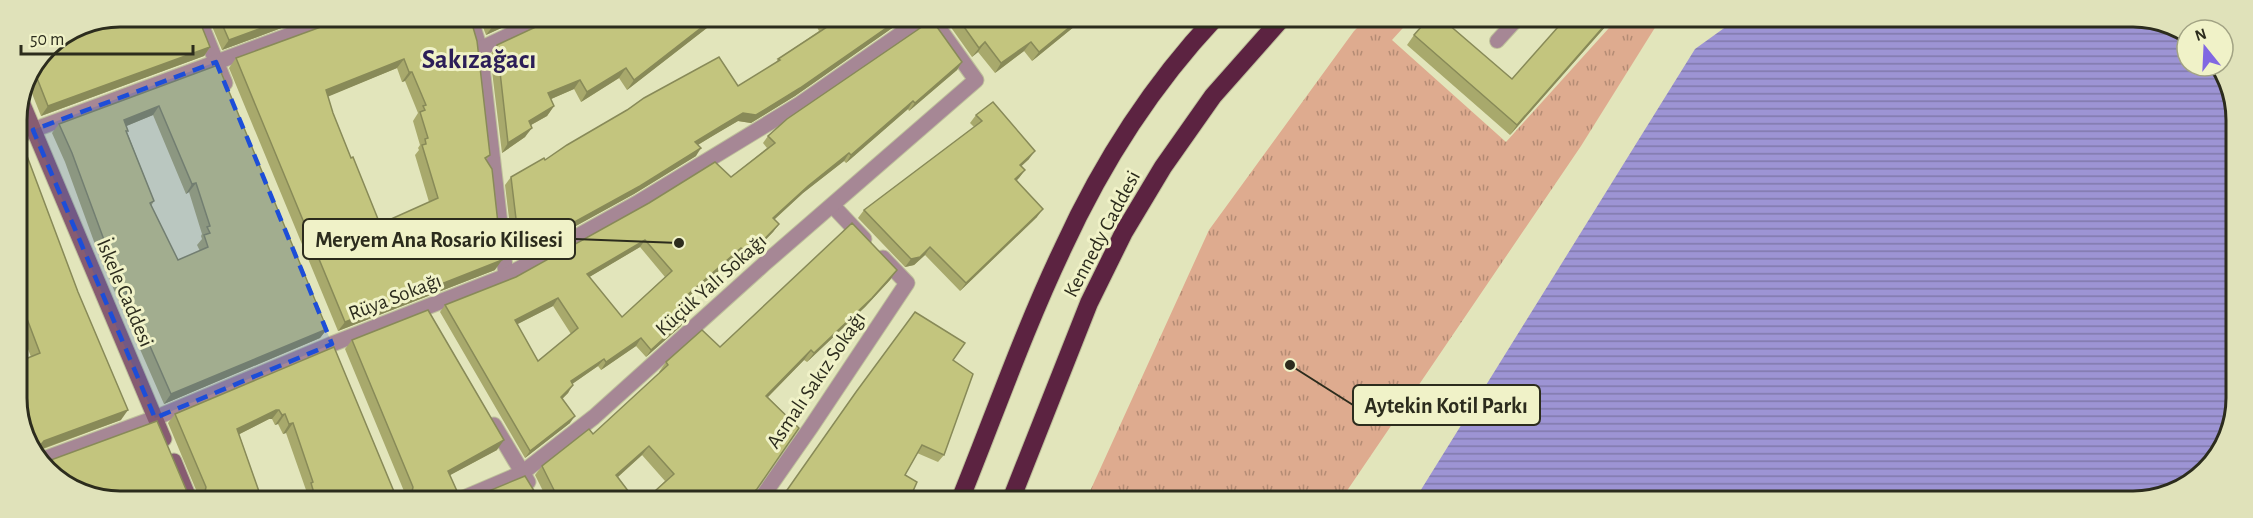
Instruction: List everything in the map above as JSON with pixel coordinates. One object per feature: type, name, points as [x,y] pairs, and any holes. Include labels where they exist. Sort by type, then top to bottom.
[{"type":"highway","name":"Kennedy Caddesi","points":[[964,491],[1043,293],[1078,217],[1112,156],[1139,116],[1190,45],[1207,27]]},
{"type":"highway","name":"Kennedy Caddesi","points":[[1015,491],[1089,303],[1124,232],[1163,167],[1213,96],[1273,27]]},
{"type":"street","points":[[202,27],[229,94]]},
{"type":"street","points":[[27,132],[311,27]]},
{"type":"street","points":[[473,27],[480,49],[506,276]]},
{"type":"street","points":[[480,49],[527,27]]},
{"type":"street","name":"Rüya Sokağı","points":[[48,457],[155,418],[332,344],[429,314],[506,276],[639,202],[800,104],[911,27]]},
{"type":"street","name":"Küçük Yalı Sokağı","points":[[480,491],[522,473],[594,417],[764,264],[976,80],[938,27]]},
{"type":"street","name":"İskele Caddesi","points":[[27,115],[186,491]]},
{"type":"street","name":"Asmalı Sakız Sokağı","points":[[766,491],[812,427],[906,283],[833,206]]},
{"type":"street","points":[[486,411],[533,491]]},
{"type":"lane","points":[[1497,41],[1510,27]]},
{"type":"highlighted area","points":[[216,62],[332,344],[155,418],[33,130]]},
{"type":"green space","points":[[1358,27],[1404,27],[1392,40],[1506,142],[1610,27],[1655,27],[1581,146],[1347,491],[1090,491],[1209,230]]},
{"type":"shaded area","points":[[1726,27],[2133,27],[2151,29],[2175,37],[2175,78],[2216,79],[2224,102],[2226,120],[2226,398],[2224,416],[2214,445],[2194,468],[2180,479],[2139,491],[1420,491],[1695,49]]},
{"type":"building","points":[[202,27],[210,47],[48,106],[37,79],[46,63],[73,39],[108,28]]},
{"type":"building","points":[[223,27],[265,27],[229,40]]},
{"type":"building","points":[[321,27],[473,27],[477,41],[490,155],[485,158],[492,169],[502,260],[345,322],[236,58]],"holes":[[[404,59],[409,72],[412,72],[426,105],[423,106],[425,110],[420,112],[428,138],[425,139],[426,144],[422,145],[438,198],[380,224],[353,157],[351,158],[326,90]]]},
{"type":"building","points":[[536,27],[702,27],[634,80],[626,68],[587,92],[580,80],[548,93],[554,106],[529,121],[532,128],[508,143],[497,45]]},
{"type":"building","points":[[827,27],[888,27],[800,88],[756,115],[743,113],[695,142],[701,148],[640,186],[520,252],[511,177],[544,158],[545,160],[644,98],[719,57],[738,86],[780,60],[778,59]]},
{"type":"building","points":[[922,27],[937,27],[962,62],[851,155],[849,153],[808,186],[773,218],[779,224],[749,255],[741,248],[684,298],[689,303],[679,312],[686,318],[651,350],[641,338],[606,362],[604,359],[571,381],[573,385],[561,397],[575,416],[530,451],[445,305],[516,277],[649,203],[715,162],[731,177],[775,143],[768,136],[787,119]],"holes":[[[645,240],[672,271],[622,317],[587,274]],[[558,298],[578,328],[538,361],[515,320]]]},
{"type":"building","points":[[964,27],[1070,27],[1039,52],[1031,42],[1001,63],[985,42],[979,48]]},
{"type":"building","points":[[1421,27],[1451,27],[1512,79],[1558,27],[1603,27],[1517,125],[1414,35]]},
{"type":"building","points":[[218,65],[327,329],[171,394],[107,248],[59,124]],"holes":[[[159,106],[192,184],[196,183],[210,226],[207,227],[210,233],[204,235],[208,247],[178,260],[150,203],[154,201],[126,131],[128,131],[124,120]]]},
{"type":"building","points":[[993,102],[1035,151],[1020,165],[1025,170],[1015,179],[1043,209],[966,283],[930,247],[920,257],[911,259],[864,210],[982,121],[976,115]]},
{"type":"building","points":[[27,156],[78,292],[128,410],[44,441],[40,446],[29,416],[27,358],[40,353],[27,319]]},
{"type":"building","points":[[852,223],[897,270],[872,298],[814,353],[811,350],[766,396],[799,428],[755,491],[655,491],[674,474],[649,446],[616,475],[628,491],[554,491],[542,466],[589,429],[593,434],[668,365],[666,362],[702,330],[720,347]]},
{"type":"building","points":[[428,310],[504,440],[448,471],[457,491],[412,491],[413,487],[352,340]]},
{"type":"building","points":[[915,312],[965,343],[953,360],[973,374],[944,455],[922,445],[905,475],[917,482],[913,491],[786,491]]},
{"type":"building","points":[[334,347],[394,491],[313,491],[311,483],[313,482],[293,423],[289,424],[285,414],[282,415],[279,410],[276,410],[237,429],[259,491],[205,491],[206,487],[175,414]]},
{"type":"building","points":[[157,421],[187,491],[102,489],[73,479],[50,460],[51,460]]},
{"type":"building","points":[[525,476],[534,491],[489,491]]},
{"type":"place","name":"Meryem Ana Rosario Kilisesi","points":[[679,243]]},
{"type":"place","name":"Aytekin Kotil Parkı","points":[[1290,365]]},
{"type":"district","name":"Sakızağacı","points":[[479,59]]}]
